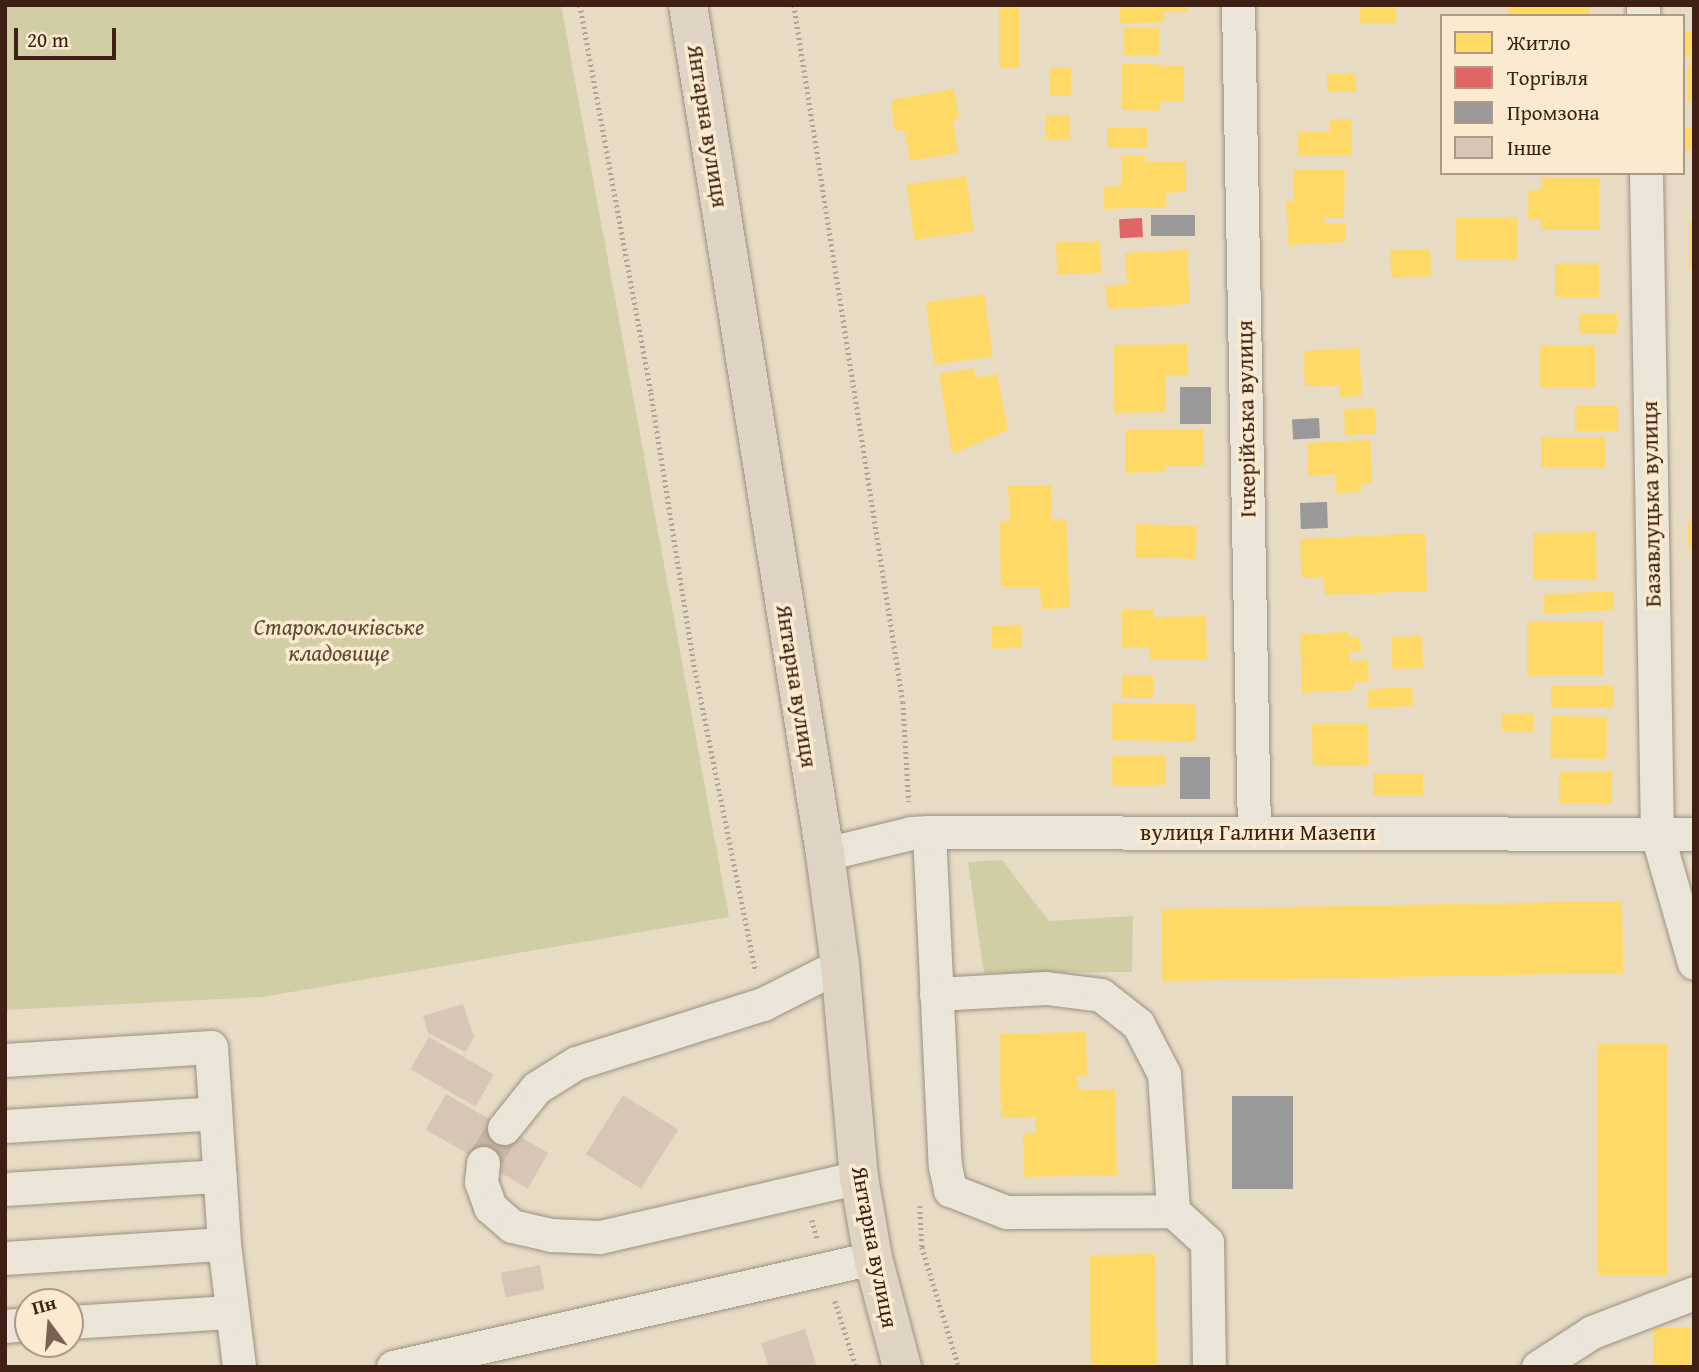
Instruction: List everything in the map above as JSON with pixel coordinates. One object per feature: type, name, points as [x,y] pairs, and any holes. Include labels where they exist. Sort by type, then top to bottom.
[{"type":"main road","name":"Янтарна вулиця","points":[[688,5],[825,854],[840,965],[859,1177],[873,1258],[902,1367]]},
{"type":"street","name":"Ічкерійська вулиця","points":[[1238,5],[1254,832]]},
{"type":"street","name":"Базавлуцька вулиця","points":[[1646,175],[1657,834],[1694,963]]},
{"type":"street","points":[[920,833],[936,993],[944,1166],[950,1191],[1006,1212],[1173,1210]]},
{"type":"street","name":"вулиця Галини Мазепи","points":[[825,854],[920,833],[1694,834]]},
{"type":"street","points":[[504,1128],[536,1088],[576,1063],[763,1004],[840,965]]},
{"type":"street","points":[[936,993],[1046,988],[1101,995],[1138,1024],[1164,1074],[1173,1210],[1207,1242],[1209,1367]]},
{"type":"street","points":[[5,1060],[211,1047],[224,1244],[230,1312],[239,1367]]},
{"type":"street","points":[[5,1126],[215,1113]]},
{"type":"street","points":[[484,1163],[481,1182],[490,1207],[512,1226],[550,1235],[600,1237],[859,1177]]},
{"type":"street","points":[[5,1189],[220,1176]]},
{"type":"street","points":[[5,1258],[224,1244]]},
{"type":"street","points":[[393,1367],[873,1258]]},
{"type":"street","points":[[1538,1367],[1592,1332],[1694,1293]]},
{"type":"street","points":[[84,1321],[230,1312]]},
{"type":"path","points":[[580,5],[651,393],[695,670],[763,1004]]},
{"type":"path","points":[[794,5],[903,702],[920,833]]},
{"type":"path","points":[[919,1192],[922,1247],[960,1367]]},
{"type":"green space","name":"Староклочківське кладовище","points":[[5,5],[561,5],[729,917],[262,997],[5,1010]]},
{"type":"green space","points":[[1002,860],[1049,921],[1133,916],[1132,972],[984,973],[968,862]]},
{"type":"building: Житло","points":[[999,5],[1019,5],[1019,68],[999,68]]},
{"type":"building: Житло","points":[[1119,5],[1188,5],[1188,11],[1164,12],[1164,22],[1120,24]]},
{"type":"building: Житло","points":[[1360,5],[1396,5],[1396,24],[1360,24]]},
{"type":"building: Житло","points":[[1508,5],[1590,5],[1590,14],[1508,14]]},
{"type":"building: Житло","points":[[1124,28],[1159,28],[1159,55],[1124,55]]},
{"type":"building: Житло","points":[[1685,31],[1694,31],[1694,57],[1685,57]]},
{"type":"building: Житло","points":[[1122,63],[1184,66],[1184,101],[1160,101],[1160,111],[1121,110]]},
{"type":"building: Житло","points":[[1688,66],[1694,66],[1694,102],[1688,102]]},
{"type":"building: Житло","points":[[1050,67],[1071,67],[1071,96],[1050,96]]},
{"type":"building: Житло","points":[[1327,73],[1356,73],[1356,92],[1327,92]]},
{"type":"building: Житло","points":[[954,89],[959,117],[953,120],[958,153],[910,161],[904,130],[895,131],[891,100]]},
{"type":"building: Житло","points":[[1046,115],[1070,115],[1070,139],[1046,139]]},
{"type":"building: Житло","points":[[1330,119],[1352,119],[1352,155],[1297,155],[1297,132],[1330,132]]},
{"type":"building: Житло","points":[[1107,128],[1147,128],[1147,148],[1107,148]]},
{"type":"building: Житло","points":[[1685,128],[1694,128],[1694,150],[1685,150]]},
{"type":"building: Житло","points":[[1145,155],[1145,162],[1186,161],[1186,192],[1165,193],[1165,207],[1104,209],[1103,187],[1122,186],[1121,156]]},
{"type":"building: Житло","points":[[1294,169],[1345,170],[1344,218],[1324,217],[1325,224],[1345,223],[1346,242],[1288,245],[1286,202],[1294,202]]},
{"type":"building: Житло","points":[[966,176],[974,231],[914,240],[907,184]]},
{"type":"building: Житло","points":[[1541,178],[1599,178],[1599,230],[1541,230],[1541,219],[1528,219],[1528,191],[1541,190]]},
{"type":"building: Житло","points":[[1456,217],[1517,217],[1517,259],[1456,259]]},
{"type":"building: Житло","points":[[1689,220],[1694,220],[1694,269],[1689,269]]},
{"type":"building: Житло","points":[[1100,241],[1101,273],[1057,275],[1056,243]]},
{"type":"building: Житло","points":[[1430,249],[1431,276],[1391,277],[1390,250]]},
{"type":"building: Житло","points":[[1187,250],[1190,304],[1107,309],[1106,286],[1127,284],[1125,253]]},
{"type":"building: Житло","points":[[1555,263],[1599,263],[1599,297],[1555,297]]},
{"type":"building: Житло","points":[[984,294],[993,356],[934,365],[926,302]]},
{"type":"building: Житло","points":[[1579,314],[1617,314],[1617,334],[1579,334]]},
{"type":"building: Житло","points":[[1187,344],[1188,376],[1165,376],[1166,412],[1114,413],[1113,345]]},
{"type":"building: Житло","points":[[1540,345],[1595,345],[1595,387],[1540,387]]},
{"type":"building: Житло","points":[[1359,348],[1362,396],[1340,397],[1339,385],[1305,386],[1303,351]]},
{"type":"building: Житло","points":[[974,368],[976,378],[997,374],[1008,430],[952,454],[939,374]]},
{"type":"building: Житло","points":[[1575,406],[1618,406],[1618,431],[1575,431]]},
{"type":"building: Житло","points":[[1375,408],[1376,434],[1345,435],[1344,409]]},
{"type":"building: Житло","points":[[1203,429],[1204,466],[1165,466],[1165,472],[1125,473],[1125,430]]},
{"type":"building: Житло","points":[[1541,437],[1605,437],[1605,467],[1541,467]]},
{"type":"building: Житло","points":[[1370,440],[1372,483],[1361,483],[1361,492],[1336,493],[1335,474],[1308,476],[1307,443]]},
{"type":"building: Житло","points":[[1051,485],[1052,519],[1066,519],[1070,608],[1041,609],[1040,587],[1001,588],[999,521],[1010,521],[1008,486]]},
{"type":"building: Житло","points":[[1687,522],[1694,522],[1694,549],[1689,549]]},
{"type":"building: Житло","points":[[1136,524],[1197,526],[1196,559],[1135,557]]},
{"type":"building: Житло","points":[[1596,532],[1597,579],[1534,580],[1533,533]]},
{"type":"building: Житло","points":[[1425,533],[1427,591],[1325,595],[1324,577],[1301,578],[1300,539]]},
{"type":"building: Житло","points":[[1613,591],[1614,610],[1544,614],[1543,595]]},
{"type":"building: Житло","points":[[1154,609],[1153,617],[1206,616],[1207,660],[1150,660],[1150,647],[1122,648],[1122,610]]},
{"type":"building: Житло","points":[[1527,621],[1603,621],[1603,675],[1527,675]]},
{"type":"building: Житло","points":[[1021,625],[1022,648],[992,649],[991,626]]},
{"type":"building: Житло","points":[[1349,632],[1349,637],[1360,637],[1361,652],[1350,652],[1350,661],[1368,660],[1369,681],[1354,682],[1355,690],[1302,693],[1300,634]]},
{"type":"building: Житло","points":[[1422,636],[1423,668],[1392,669],[1391,637]]},
{"type":"building: Житло","points":[[1122,675],[1153,675],[1153,698],[1122,698]]},
{"type":"building: Житло","points":[[1551,686],[1614,686],[1614,708],[1551,708]]},
{"type":"building: Житло","points":[[1412,687],[1413,706],[1368,708],[1367,689]]},
{"type":"building: Житло","points":[[1112,703],[1196,704],[1195,741],[1111,740]]},
{"type":"building: Житло","points":[[1502,713],[1533,713],[1533,731],[1502,731]]},
{"type":"building: Житло","points":[[1551,716],[1607,717],[1606,759],[1550,758]]},
{"type":"building: Житло","points":[[1368,723],[1369,765],[1313,766],[1312,724]]},
{"type":"building: Житло","points":[[1112,756],[1166,756],[1166,785],[1112,785]]},
{"type":"building: Житло","points":[[1559,772],[1612,772],[1612,803],[1559,803]]},
{"type":"building: Житло","points":[[1373,773],[1423,773],[1423,795],[1373,795]]},
{"type":"building: Житло","points":[[1622,901],[1623,973],[1162,981],[1161,909]]},
{"type":"building: Житло","points":[[1086,1032],[1087,1075],[1077,1076],[1078,1090],[1115,1089],[1117,1175],[1024,1177],[1023,1133],[1035,1133],[1035,1117],[1001,1118],[999,1034]]},
{"type":"building: Житло","points":[[1598,1044],[1667,1044],[1667,1275],[1598,1275]]},
{"type":"building: Житло","points":[[1155,1254],[1157,1367],[1091,1367],[1089,1255]]},
{"type":"building: Житло","points":[[1653,1328],[1694,1328],[1694,1367],[1653,1367]]},
{"type":"building: Торгівля","points":[[1142,218],[1143,237],[1120,238],[1119,219]]},
{"type":"building: Промзона","points":[[1151,215],[1195,215],[1195,236],[1151,236]]},
{"type":"building: Промзона","points":[[1180,387],[1211,387],[1211,424],[1180,424]]},
{"type":"building: Промзона","points":[[1319,418],[1320,438],[1293,439],[1292,419]]},
{"type":"building: Промзона","points":[[1327,502],[1328,528],[1301,529],[1300,503]]},
{"type":"building: Промзона","points":[[1180,757],[1210,757],[1210,799],[1180,799]]},
{"type":"building: Промзона","points":[[1232,1096],[1293,1096],[1293,1189],[1232,1189]]},
{"type":"building: Інше","points":[[463,1004],[474,1037],[466,1052],[428,1033],[423,1016]]},
{"type":"building: Інше","points":[[429,1037],[494,1074],[475,1107],[410,1069]]},
{"type":"building: Інше","points":[[446,1094],[548,1153],[528,1189],[425,1130]]},
{"type":"building: Інше","points":[[623,1095],[678,1129],[641,1189],[586,1154]]},
{"type":"building: Інше","points":[[540,1265],[545,1290],[506,1297],[501,1273]]},
{"type":"building: Інше","points":[[805,1329],[817,1367],[769,1367],[761,1343]]},
{"type":"tunnel","points":[[483,1163],[504,1128]]}]
